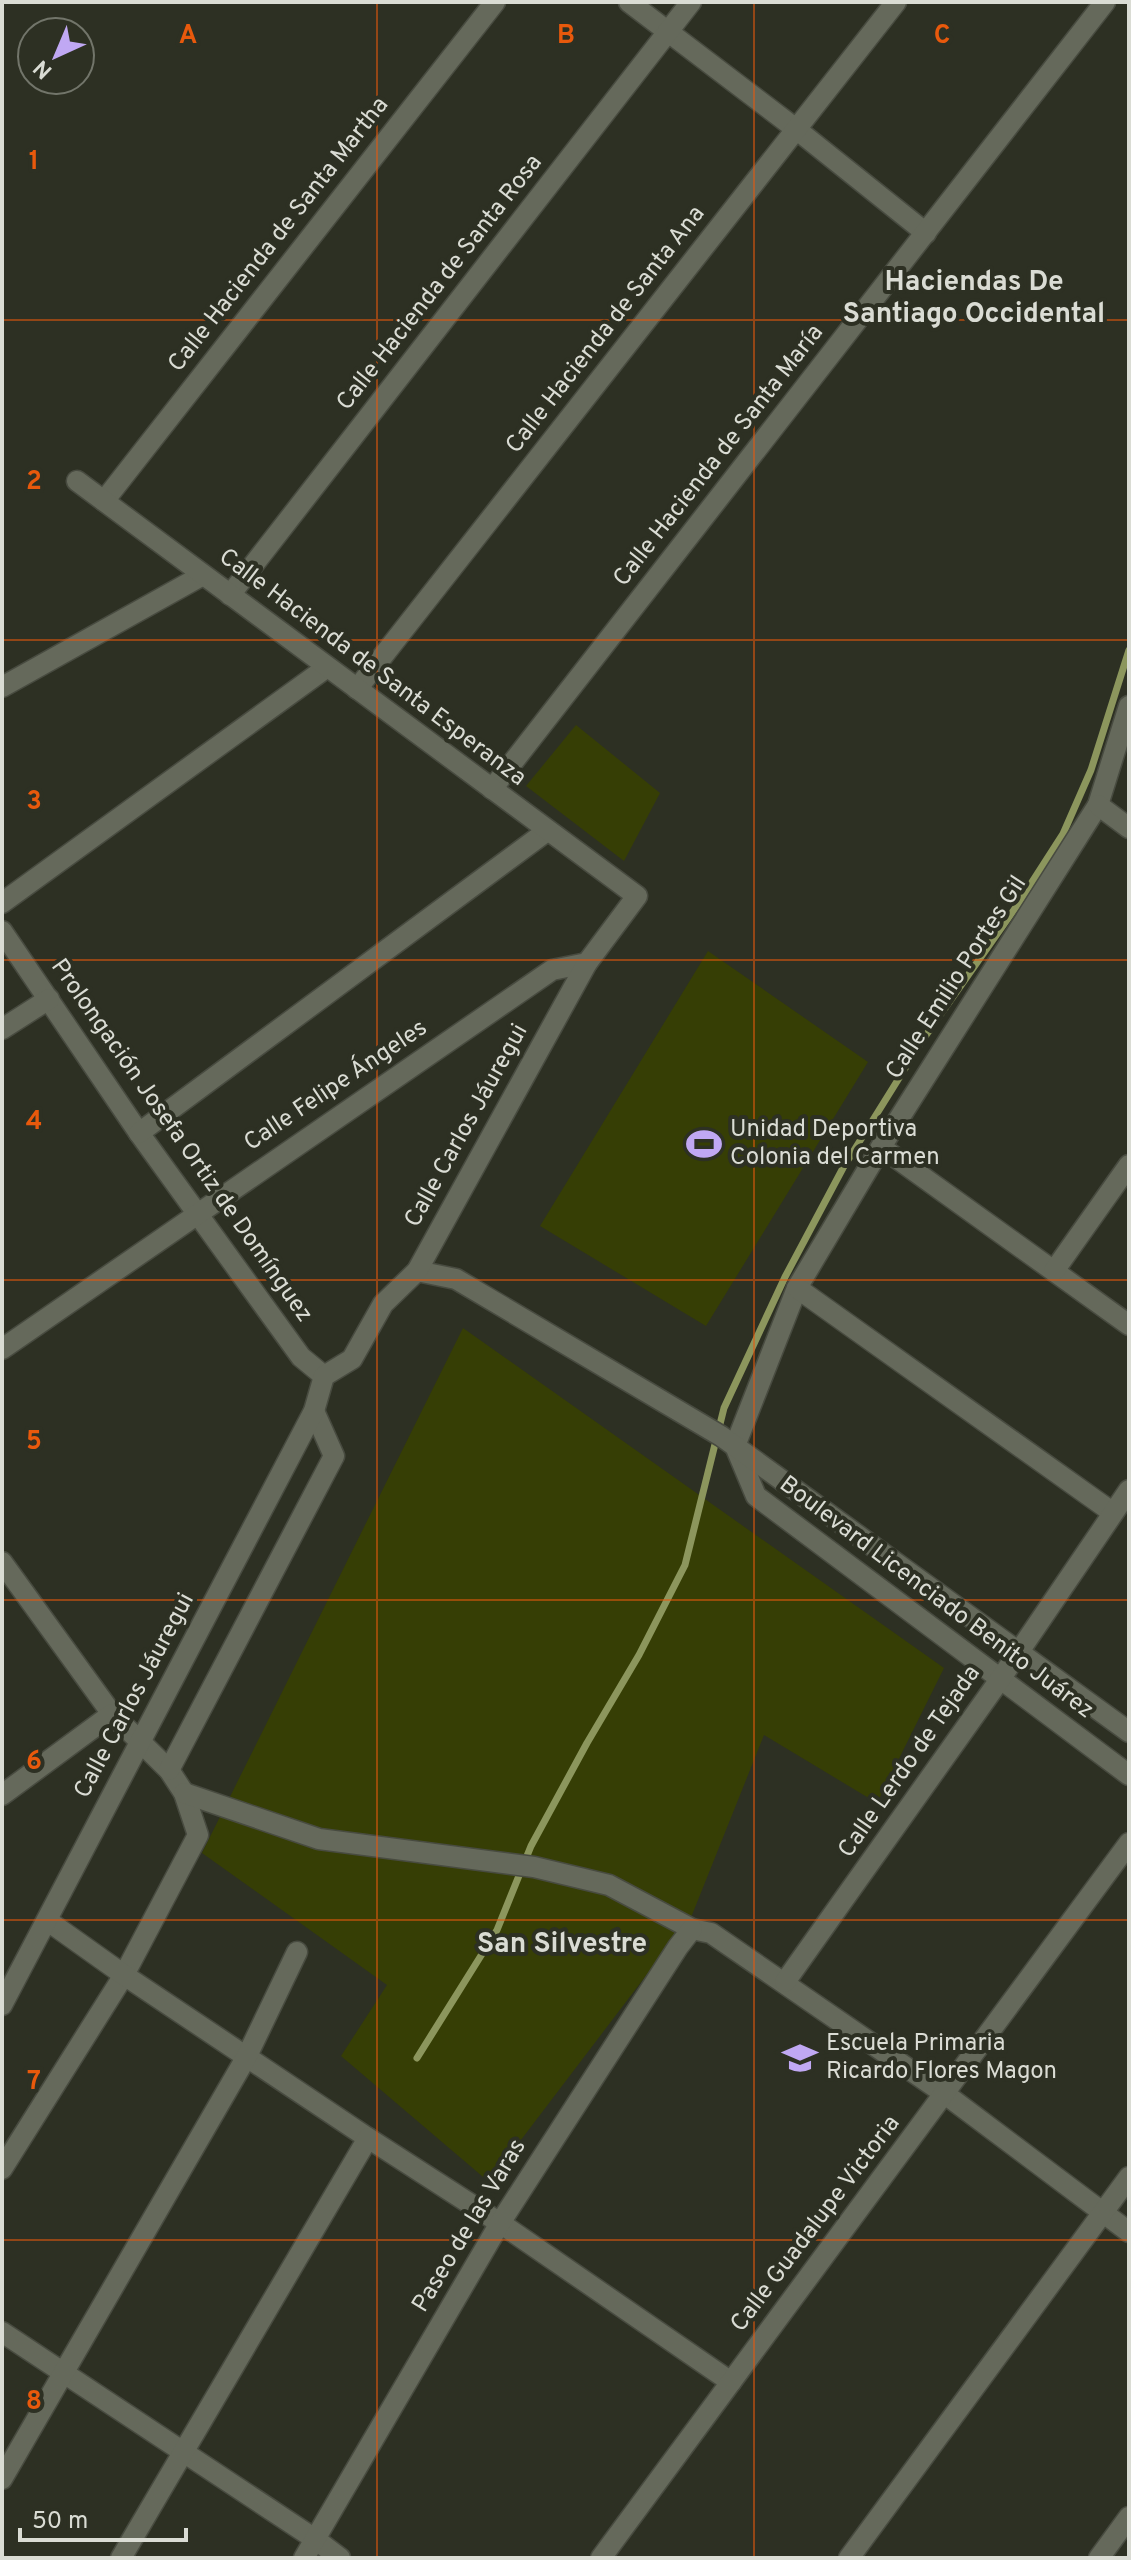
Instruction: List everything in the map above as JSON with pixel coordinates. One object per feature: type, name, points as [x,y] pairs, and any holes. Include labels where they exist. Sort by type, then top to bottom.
[{"type":"street","name":"Calle Hacienda de Santa Martha","points":[[104,501],[495,2]]},
{"type":"street","points":[[629,2],[926,233]]},
{"type":"street","name":"Calle Hacienda de Santa Rosa","points":[[230,595],[691,2]]},
{"type":"street","name":"Calle Hacienda de Santa Ana","points":[[357,689],[896,2]]},
{"type":"street","name":"Calle Hacienda de Santa María","points":[[492,789],[1105,2]]},
{"type":"street","name":"Calle Hacienda de Santa Esperanza","points":[[77,481],[637,896]]},
{"type":"street","points":[[2,687],[203,575]]},
{"type":"street","points":[[6,894],[326,668]]},
{"type":"street","name":"Calle Emilio Portes Gil","points":[[728,1441],[797,1288],[881,1147],[1098,805],[1129,706]]},
{"type":"street","points":[[1098,805],[1129,828]]},
{"type":"street","points":[[139,1133],[547,831]]},
{"type":"street","name":"Calle Carlos Jáuregui","points":[[2,2005],[314,1411],[324,1376],[352,1359],[383,1304],[417,1271],[587,963],[637,896]]},
{"type":"street","name":"Prolongación Josefa Ortiz de Domínguez","points":[[2,931],[139,1133],[301,1357],[324,1376]]},
{"type":"street","name":"Calle Felipe Ángeles","points":[[2,1349],[552,970],[587,963]]},
{"type":"street","points":[[2,1029],[49,999]]},
{"type":"street","points":[[881,1147],[1129,1325]]},
{"type":"street","points":[[1054,1271],[1129,1165]]},
{"type":"street","points":[[417,1271],[456,1279],[728,1441]]},
{"type":"street","points":[[797,1288],[1112,1512]]},
{"type":"street","points":[[169,1770],[334,1456],[314,1411]]},
{"type":"street","name":"Boulevard Licenciado Benito Juárez","points":[[728,1441],[1129,1732]]},
{"type":"street","name":"Boulevard Licenciado Benito Juárez","points":[[728,1441],[756,1496],[1129,1775]]},
{"type":"street","name":"Calle Lerdo de Tejada","points":[[785,1982],[1001,1678],[1129,1490]]},
{"type":"street","points":[[2,1562],[112,1714],[169,1770],[184,1793],[198,1835],[124,1975],[2,2169]]},
{"type":"street","points":[[2,1795],[112,1714]]},
{"type":"street","points":[[184,1793],[319,1839],[534,1867],[609,1885],[692,1929],[711,1933],[785,1982],[945,2094],[1129,2232]]},
{"type":"street","name":"Calle Guadalupe Victoria","points":[[601,2558],[1129,1843]]},
{"type":"street","points":[[48,1921],[124,1975],[500,2223],[731,2382]]},
{"type":"street","name":"Paseo de las Varas","points":[[304,2558],[500,2223],[692,1929]]},
{"type":"street","points":[[2,2479],[247,2056],[297,1952]]},
{"type":"street","points":[[121,2558],[368,2138]]},
{"type":"street","points":[[849,2558],[1129,2177]]},
{"type":"street","points":[[2,2332],[340,2558]]},
{"type":"street","points":[[1099,2558],[1129,2517]]},
{"type":"green space","points":[[576,725],[660,793],[624,861],[526,786]]},
{"type":"green space","name":"Unidad Deportiva Colonia del Carmen","points":[[708,951],[868,1062],[706,1326],[540,1226]]},
{"type":"green space","points":[[463,1328],[944,1668],[877,1803],[764,1735],[692,1915],[489,2182],[341,2056],[387,1985],[202,1853]]},
{"type":"waterway","points":[[417,2058],[497,1930],[531,1846],[639,1655],[685,1565],[724,1408],[785,1277],[843,1168],[924,1038],[1063,834],[1091,770],[1129,650]]},
{"type":"place","name":"Unidad Deportiva Colonia del Carmen","points":[[704,1144]]},
{"type":"place","name":"Escuela Primaria Ricardo Flores Magon","points":[[800,2058]]},
{"type":"district","name":"Haciendas De Santiago Occidental","points":[[974,299]]},
{"type":"district","name":"San Silvestre","points":[[562,1945]]}]
